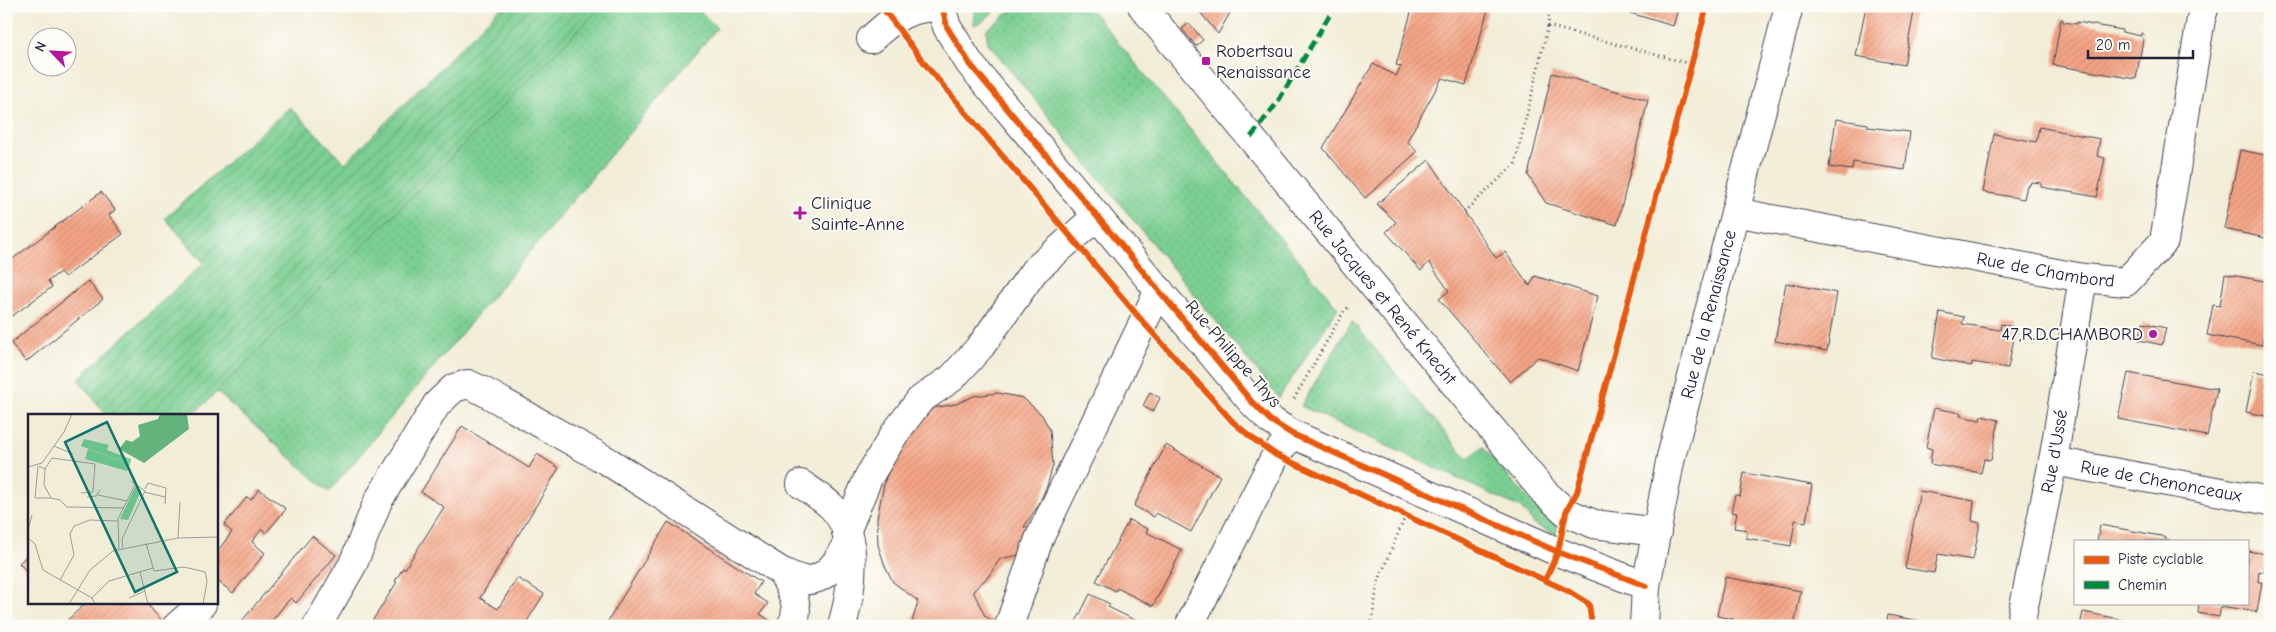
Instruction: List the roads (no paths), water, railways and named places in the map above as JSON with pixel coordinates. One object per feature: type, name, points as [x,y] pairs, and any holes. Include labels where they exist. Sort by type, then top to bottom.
[{"type":"street","name":"Rue Jacques et René Knecht","points":[[1142,6],[1544,492],[1566,512],[1594,524],[1657,532]]},
{"type":"street","name":"Rue de la Renaissance","points":[[1644,626],[1646,586],[1671,457],[1789,6]]},
{"type":"street","name":"Rue de Chambord","points":[[1735,212],[2083,278],[2126,282],[2164,241],[2201,19],[2205,6]]},
{"type":"street","points":[[871,39],[892,20],[920,7],[941,7]]},
{"type":"street","name":"Rue Philippe Thys","points":[[941,7],[947,27],[970,64],[1251,401],[1285,430],[1558,552],[1646,586]]},
{"type":"street","points":[[317,626],[353,564],[378,501],[436,404],[454,388],[468,384],[609,462],[782,572],[804,580],[818,577],[833,567],[847,537],[868,478],[895,433],[920,400],[952,378],[981,346],[1034,271],[1097,216]]},
{"type":"street","name":"Rue d'Ussé","points":[[2020,626],[2052,460],[2083,278]]},
{"type":"street","points":[[1010,626],[1039,539],[1159,290]]},
{"type":"street","points":[[1188,626],[1276,456],[1285,430]]},
{"type":"street","name":"Rue de Chenonceaux","points":[[2052,460],[2270,501]]},
{"type":"street","points":[[800,484],[832,506],[840,517],[847,537],[852,558],[852,583],[842,626]]},
{"type":"street","points":[[782,572],[795,599],[796,623]]},
{"type":"street","points":[[177,626],[202,604]]},
{"type":"place","name":"Robertsau Renaissance","points":[[1206,61]]},
{"type":"place","name":"Clinique Sainte-Anne","points":[[800,213]]},
{"type":"place","name":"47,R.D.CHAMBORD","points":[[2153,334]]}]
